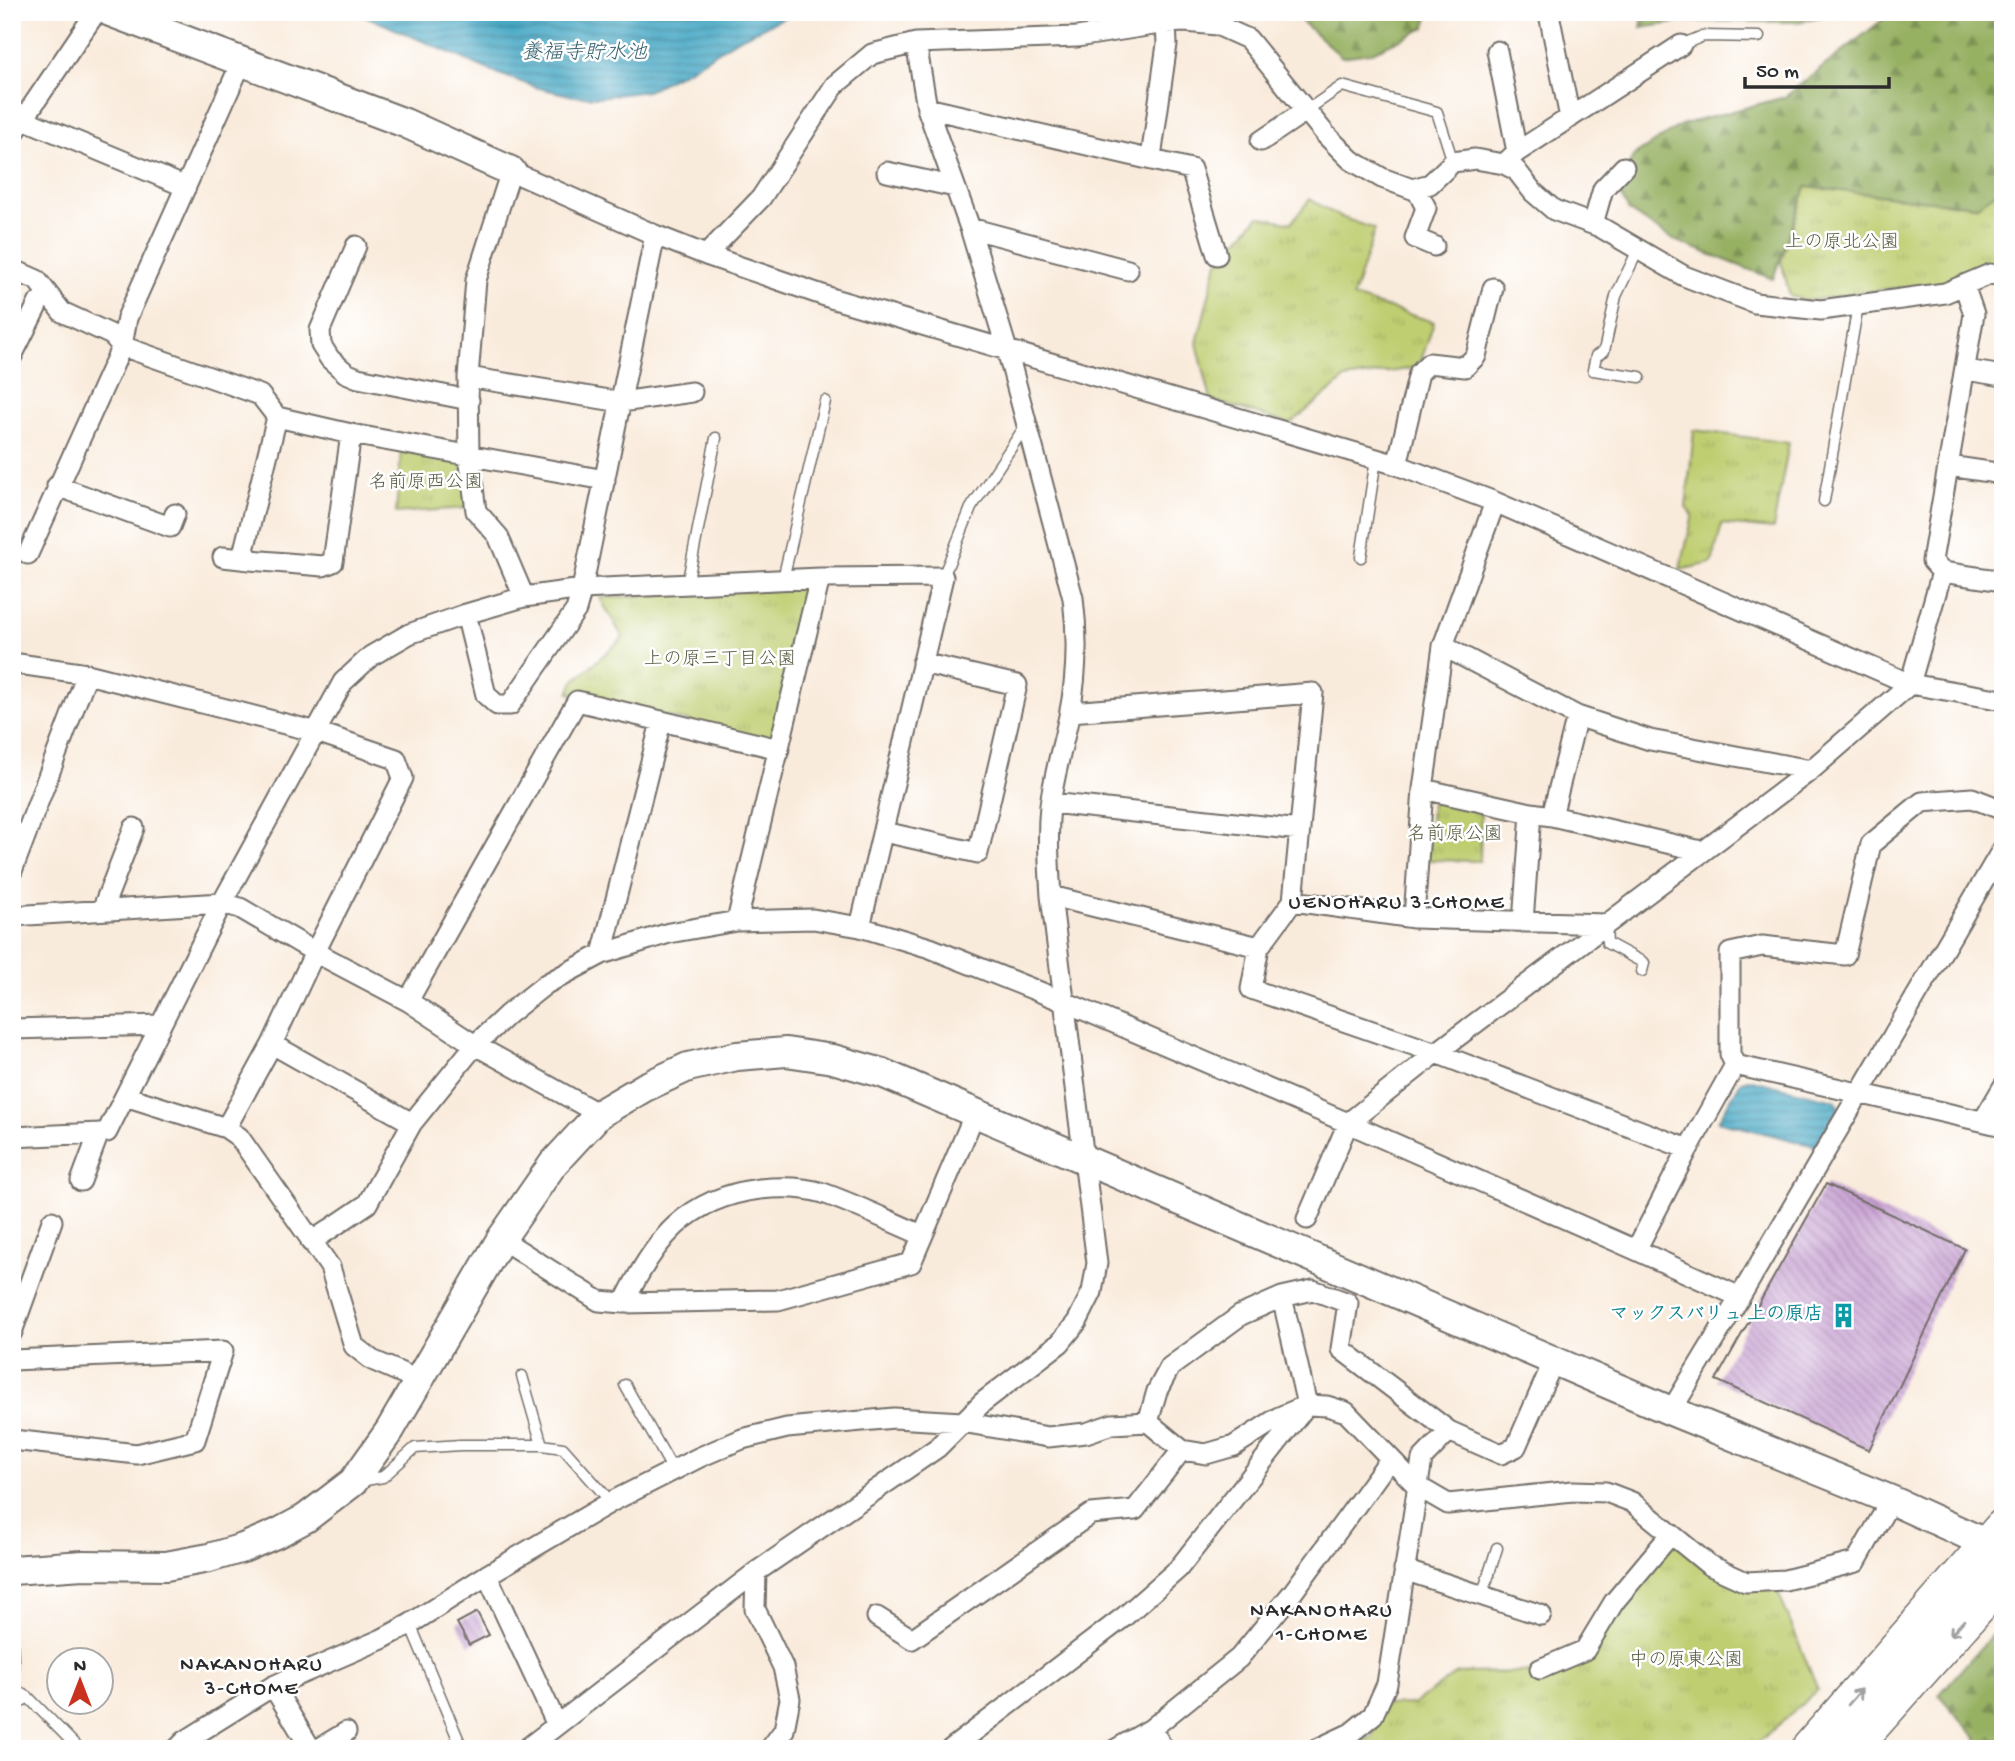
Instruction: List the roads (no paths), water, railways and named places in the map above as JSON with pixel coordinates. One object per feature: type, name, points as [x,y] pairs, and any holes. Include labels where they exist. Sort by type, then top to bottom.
[{"type":"highway","points":[[1810,1749],[1998,1541]]},
{"type":"highway","points":[[1850,1749],[2003,1577]]},
{"type":"street","points":[[12,136],[96,12]]},
{"type":"street","points":[[110,12],[405,123],[706,256],[834,299],[1397,465],[1496,502],[1910,684],[2003,699]]},
{"type":"street","points":[[1549,13],[1570,118]]},
{"type":"street","points":[[706,256],[761,198],[835,85],[872,54],[916,43],[1077,37],[1166,23],[1217,25],[1248,39],[1326,135],[1352,160],[1382,178],[1412,189],[1430,184],[1453,162],[1511,158],[1681,45]]},
{"type":"street","points":[[1151,158],[1167,44],[1166,23]]},
{"type":"street","points":[[526,1749],[756,1572],[937,1448],[984,1402],[1060,1343],[1077,1321],[1092,1292],[1097,1263],[1051,897],[1048,845],[1051,803],[1070,712],[1076,668],[1073,598],[1007,350],[970,228],[927,108],[916,43]]},
{"type":"street","points":[[1497,51],[1511,158],[1516,170],[1533,192],[1554,210],[1593,224],[1684,276],[1755,303],[1821,310],[1945,293],[1990,274],[2003,276]]},
{"type":"street","points":[[28,554],[122,346],[127,318],[242,61]]},
{"type":"street","points":[[927,108],[1192,169],[1217,255]]},
{"type":"street","points":[[1261,141],[1307,110]]},
{"type":"street","points":[[23,119],[186,187]]},
{"type":"street","points":[[1593,224],[1603,189],[1623,167]]},
{"type":"street","points":[[511,171],[476,280],[468,377],[469,456],[476,511],[498,536],[524,597]]},
{"type":"street","points":[[887,172],[956,187]]},
{"type":"street","points":[[1416,188],[1426,208],[1415,238],[1434,246]]},
{"type":"street","points":[[970,228],[1128,270]]},
{"type":"street","points":[[466,614],[486,695],[497,705],[510,705],[576,610],[655,235]]},
{"type":"street","points":[[356,246],[320,330],[321,345],[330,359],[346,373],[358,377],[468,400]]},
{"type":"street","points":[[12,269],[37,280],[62,312],[112,335],[122,346],[260,395],[277,418],[605,480]]},
{"type":"street","points":[[1964,285],[1974,314],[1931,561],[1942,572],[2003,581]]},
{"type":"street","points":[[1397,465],[1419,373],[1429,363],[1465,367],[1476,356],[1493,288]]},
{"type":"street","points":[[12,356],[39,302],[48,295]]},
{"type":"street","points":[[1966,370],[2003,376]]},
{"type":"street","points":[[468,377],[621,402],[692,392]]},
{"type":"street","points":[[250,560],[244,550],[277,418]]},
{"type":"street","points":[[223,557],[323,566],[332,562],[351,434]]},
{"type":"street","points":[[1949,466],[2003,474]]},
{"type":"street","points":[[57,486],[170,527]]},
{"type":"street","points":[[1414,918],[1423,789],[1443,646],[1496,502]]},
{"type":"street","points":[[1307,1219],[1348,1123],[1436,1053],[1811,770],[1910,684],[1942,572]]},
{"type":"street","points":[[12,1138],[107,1132],[222,903],[343,682],[372,656],[409,634],[524,597],[582,589],[783,579],[943,577],[860,926]]},
{"type":"street","points":[[737,921],[820,578]]},
{"type":"street","points":[[1443,646],[1577,716],[1650,740],[1811,770]]},
{"type":"street","points":[[12,663],[87,674],[317,732],[396,759],[403,778],[272,1044],[226,1128]]},
{"type":"street","points":[[884,832],[978,853],[1017,685],[922,663]]},
{"type":"street","points":[[12,871],[87,674]]},
{"type":"street","points":[[1070,712],[1313,693],[1293,901],[1259,947],[1251,989],[1436,1053],[1688,1149]]},
{"type":"street","points":[[408,1001],[577,701],[779,750]]},
{"type":"street","points":[[1552,816],[1577,716]]},
{"type":"street","points":[[602,954],[661,722]]},
{"type":"street","points":[[1423,789],[1701,851]]},
{"type":"street","points":[[1735,1065],[1730,1054],[1730,953],[1762,946],[1845,955],[1871,844],[1922,802],[1972,798],[2003,810]]},
{"type":"street","points":[[1051,803],[1300,830]]},
{"type":"street","points":[[1523,922],[1531,813]]},
{"type":"street","points":[[102,910],[134,828]]},
{"type":"street","points":[[1671,1411],[2003,848]]},
{"type":"street","points":[[1051,897],[1259,947]]},
{"type":"street","points":[[1293,901],[1414,918],[1606,924]]},
{"type":"street","points":[[12,915],[222,903],[240,908],[315,952],[408,1001],[475,1045],[599,1114]]},
{"type":"street","points":[[312,1242],[367,1204],[412,1123],[475,1045],[546,984],[602,954],[668,933],[737,921],[813,919],[860,926],[930,948],[1065,1002],[1348,1123],[1740,1297]]},
{"type":"street","points":[[12,1029],[160,1025]]},
{"type":"street","points":[[272,1044],[412,1123]]},
{"type":"street","points":[[12,1570],[83,1565],[166,1566],[243,1548],[306,1518],[353,1482],[420,1381],[501,1239],[553,1164],[599,1114],[645,1087],[688,1067],[737,1056],[786,1052],[832,1059],[882,1073],[1671,1411],[1998,1541]]},
{"type":"street","points":[[1735,1065],[2003,1126]]},
{"type":"street","points":[[1636,1250],[1735,1065]]},
{"type":"street","points":[[1983,1121],[2003,1087]]},
{"type":"street","points":[[125,1096],[226,1128],[239,1137],[330,1268],[354,1346],[372,1360],[420,1381]]},
{"type":"street","points":[[501,1239],[599,1301],[624,1303],[778,1300],[911,1263],[975,1113]]},
{"type":"street","points":[[81,1181],[99,1133]]},
{"type":"street","points":[[624,1303],[640,1269],[661,1240],[687,1214],[715,1200],[744,1191],[780,1187],[821,1193],[922,1235]]},
{"type":"street","points":[[12,1332],[52,1222]]},
{"type":"street","points":[[1148,1422],[1157,1391],[1170,1367],[1241,1315],[1282,1297],[1313,1290],[1348,1303],[1341,1349],[1449,1431],[1501,1454],[1516,1447],[1554,1360]]},
{"type":"street","points":[[1282,1297],[1307,1405]]},
{"type":"street","points":[[12,1360],[223,1351],[195,1440],[136,1454],[12,1440]]},
{"type":"street","points":[[951,1749],[1125,1616],[1178,1569],[1307,1405]]},
{"type":"street","points":[[177,1749],[185,1741],[273,1686],[382,1639],[410,1624],[611,1502],[742,1439],[787,1428],[894,1418],[962,1422],[1048,1437],[1086,1433],[1112,1424],[1148,1422],[1182,1450],[1206,1454],[1234,1446],[1279,1417],[1307,1405],[1327,1406],[1346,1412],[1417,1486],[1448,1504],[1573,1491],[1606,1492],[1632,1502],[1709,1565],[1746,1582],[1785,1580],[1856,1562],[1891,1500]]},
{"type":"street","points":[[1317,1749],[1351,1733],[1373,1714],[1387,1684],[1422,1459],[1449,1431]]},
{"type":"street","points":[[877,1617],[912,1639],[1091,1514],[1135,1510],[1182,1450]]},
{"type":"street","points":[[1116,1749],[1152,1729],[1239,1658],[1293,1592],[1390,1459]]},
{"type":"street","points":[[1540,1670],[1585,1650],[1614,1602],[1671,1534]]},
{"type":"street","points":[[1404,1570],[1541,1615]]},
{"type":"street","points":[[756,1572],[755,1609],[783,1667],[790,1699],[784,1730],[770,1749]]},
{"type":"street","points":[[487,1575],[557,1726]]},
{"type":"street","points":[[273,1686],[311,1749]]},
{"type":"street","points":[[1152,1729],[1164,1749]]},
{"type":"street","points":[[318,1749],[346,1732]]},
{"type":"lane","points":[[12,17],[16,12]]},
{"type":"lane","points":[[1681,45],[1703,36],[1759,37]]},
{"type":"lane","points":[[1307,110],[1342,86],[1437,112],[1453,162]]},
{"type":"lane","points":[[1638,250],[1616,296],[1604,351],[1595,356],[1593,370],[1640,377]]},
{"type":"lane","points":[[1824,501],[1858,305]]},
{"type":"lane","points":[[783,579],[825,401]]},
{"type":"lane","points":[[943,577],[971,508],[1027,423]]},
{"type":"lane","points":[[687,585],[716,438]]},
{"type":"lane","points":[[1361,557],[1376,459]]},
{"type":"lane","points":[[1606,924],[1607,943],[1644,963],[1642,971]]},
{"type":"lane","points":[[522,1377],[542,1445]]},
{"type":"lane","points":[[625,1385],[673,1470]]},
{"type":"lane","points":[[353,1482],[383,1477],[415,1448],[461,1444],[542,1445],[564,1448],[611,1502]]},
{"type":"lane","points":[[1482,1596],[1497,1548]]},
{"type":"lane","points":[[410,1624],[459,1741]]},
{"type":"lane","points":[[12,1635],[14,1689],[28,1697],[79,1749]]},
{"type":"lane","points":[[12,1708],[28,1697]]},
{"type":"water","name":"養福寺貯水池","points":[[356,12],[796,12],[738,39],[690,69],[647,91],[599,97],[573,96],[535,87],[496,73]]},
{"type":"water","points":[[1748,1079],[1835,1100],[1839,1108],[1815,1146],[1718,1121],[1741,1081]]},
{"type":"place","name":"マックスバリュ 上の原店","points":[[1843,1315]]},
{"type":"district","name":"UENOHARU 3-CHOME","points":[[1397,904]]},
{"type":"district","name":"NAKANOHARU 1-CHOME","points":[[1322,1624]]},
{"type":"district","name":"NAKANOHARU 3-CHOME","points":[[252,1678]]},
{"type":"park label","name":"上の原北公園","points":[[1842,243]]},
{"type":"park label","name":"名前原西公園","points":[[426,483]]},
{"type":"park label","name":"上の原三丁目公園","points":[[720,660]]},
{"type":"park label","name":"名前原公園","points":[[1455,835]]},
{"type":"park label","name":"中の原東公園","points":[[1686,1661]]}]
